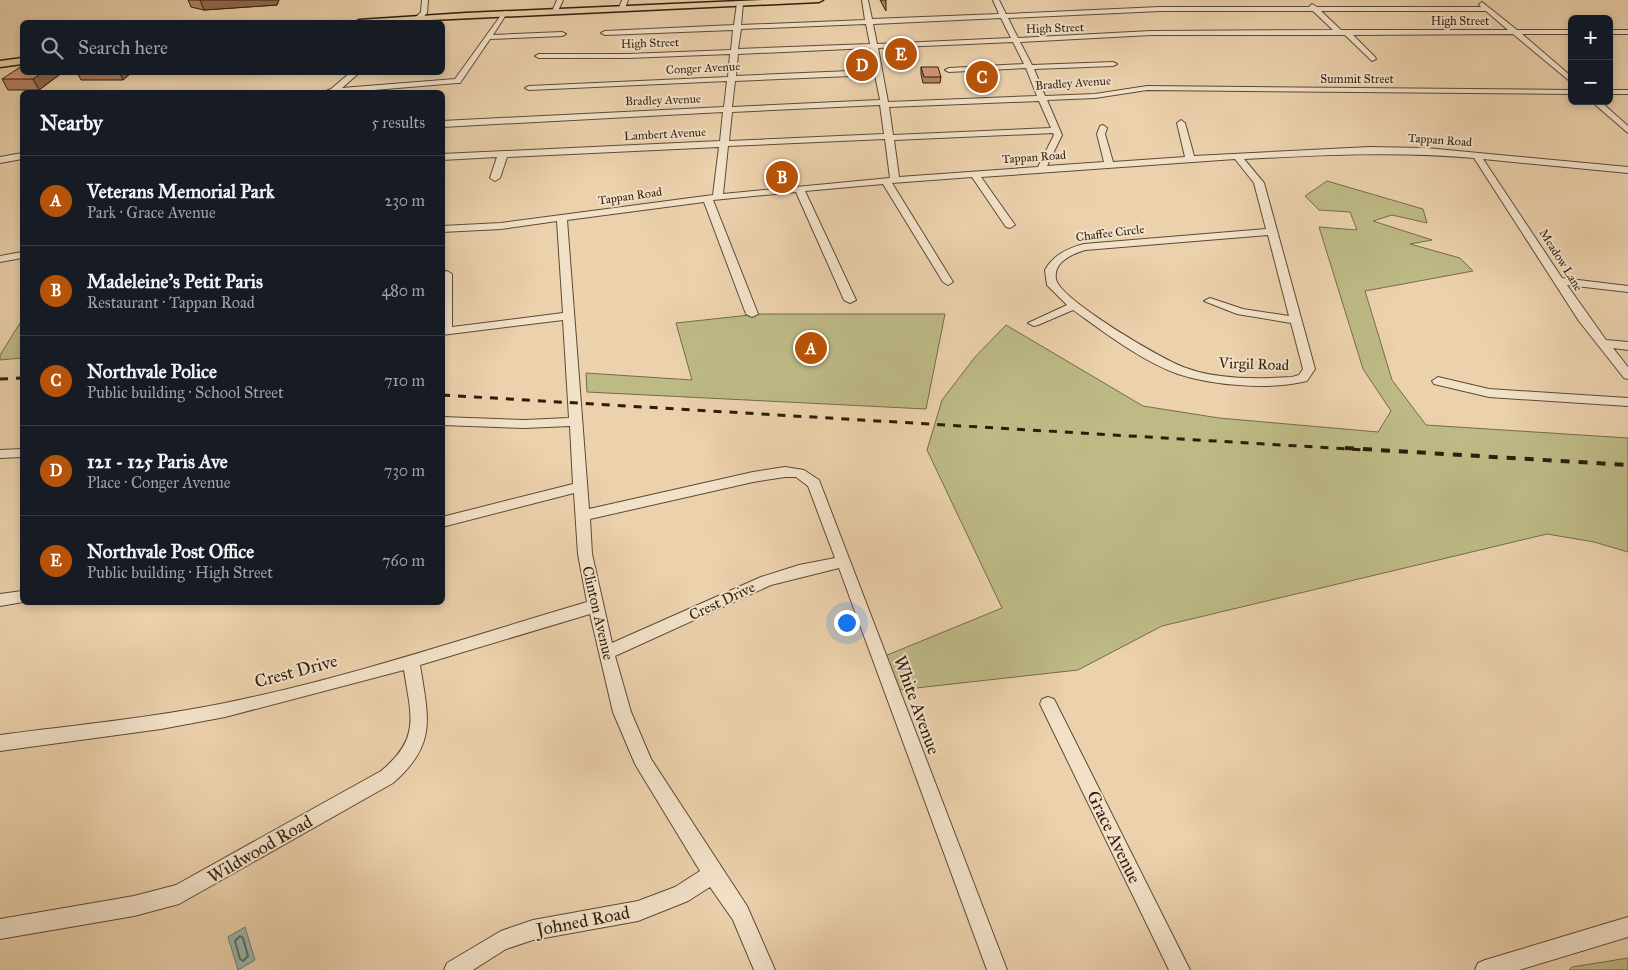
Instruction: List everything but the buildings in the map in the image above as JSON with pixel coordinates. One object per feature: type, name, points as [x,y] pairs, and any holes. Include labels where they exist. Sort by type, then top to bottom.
[{"type":"main road","points":[[417,20],[555,11],[623,4],[819,0]]},
{"type":"main road","points":[[0,64],[20,61]]},
{"type":"street","points":[[417,20],[424,14],[425,0]]},
{"type":"street","points":[[555,11],[560,0]]},
{"type":"street","points":[[865,0],[889,137],[890,180],[948,282]]},
{"type":"street","points":[[996,0],[1017,40],[1058,135],[1042,168]]},
{"type":"street","points":[[1306,0],[1372,59]]},
{"type":"street","points":[[1477,0],[1568,78]]},
{"type":"street","points":[[740,3],[736,27],[729,109],[713,198],[752,314]]},
{"type":"street","points":[[605,33],[1160,9],[1487,9]]},
{"type":"street","points":[[457,81],[504,13]]},
{"type":"street","name":"High Street","points":[[539,56],[628,56],[1151,33],[1568,32]]},
{"type":"street","points":[[1613,32],[1628,32]]},
{"type":"street","points":[[488,37],[562,34]]},
{"type":"street","points":[[949,70],[1112,64]]},
{"type":"street","name":"Conger Avenue","points":[[529,88],[879,72]]},
{"type":"street","points":[[335,90],[353,75]]},
{"type":"street","points":[[356,90],[457,81],[466,82]]},
{"type":"street","name":"Bradley Avenue","points":[[445,124],[729,109],[1095,96],[1143,89]]},
{"type":"street","name":"Summit Street","points":[[1143,89],[1568,92]]},
{"type":"street","points":[[1613,92],[1628,92]]},
{"type":"street","points":[[1600,105],[1628,130]]},
{"type":"street","points":[[1180,123],[1190,159]]},
{"type":"street","points":[[1103,128],[1101,134],[1109,164]]},
{"type":"street","name":"Lambert Avenue","points":[[445,156],[1056,130]]},
{"type":"street","name":"Tappan Road","points":[[445,229],[486,227],[713,198],[890,180],[1237,156],[1397,150],[1456,152],[1628,170]]},
{"type":"street","points":[[495,178],[503,154]]},
{"type":"street","name":"Meadow Lane","points":[[1476,155],[1601,343],[1628,375]]},
{"type":"street","points":[[0,160],[20,156]]},
{"type":"street","name":"Virgil Road","points":[[1076,305],[1168,365],[1195,375],[1288,381],[1303,378],[1309,369],[1258,181],[1237,156]]},
{"type":"street","points":[[974,173],[1010,225]]},
{"type":"street","points":[[799,189],[850,300]]},
{"type":"street","name":"Clinton Avenue","points":[[562,218],[570,316],[581,516],[585,554],[606,653],[622,712],[644,764],[713,874],[740,913],[765,970]]},
{"type":"street","name":"Chaffee Circle","points":[[1076,305],[1055,290],[1050,278],[1053,264],[1065,254],[1074,250],[1096,246],[1272,232]]},
{"type":"street","points":[[0,259],[20,256]]},
{"type":"street","points":[[445,313],[447,274]]},
{"type":"street","points":[[1560,281],[1628,289]]},
{"type":"street","points":[[1210,301],[1241,312],[1296,320]]},
{"type":"street","points":[[1034,323],[1076,305]]},
{"type":"street","points":[[445,332],[570,316]]},
{"type":"street","points":[[1601,343],[1628,346]]},
{"type":"street","points":[[1438,381],[1489,393],[1628,402]]},
{"type":"street","points":[[445,421],[524,424],[575,422]]},
{"type":"street","points":[[0,454],[20,453]]},
{"type":"street","name":"White Avenue","points":[[581,516],[675,493],[785,472],[799,473],[814,483],[997,970]]},
{"type":"street","points":[[445,521],[579,488]]},
{"type":"street","name":"Crest Drive","points":[[606,653],[766,581],[800,571],[843,562]]},
{"type":"street","points":[[0,600],[20,597]]},
{"type":"street","name":"Crest Drive","points":[[0,743],[216,711],[258,702],[410,661],[595,606]]},
{"type":"street","name":"Wildwood Road","points":[[0,929],[142,904],[179,894],[387,777],[403,766],[412,755],[417,742],[419,728],[410,661]]},
{"type":"street","name":"Grace Avenue","points":[[1048,704],[1180,970]]},
{"type":"street","name":"Johned Road","points":[[454,970],[501,941],[533,930],[638,911],[681,894],[713,874]]},
{"type":"street","points":[[1485,970],[1628,927]]},
{"type":"shaded area","points":[[1327,181],[1423,209],[1427,223],[1392,215],[1373,221],[1432,240],[1410,244],[1460,258],[1473,271],[1365,291],[1392,380],[1426,425],[1628,438],[1628,552],[1594,542],[1547,534],[1162,626],[1078,670],[889,691],[880,658],[1002,608],[927,450],[942,400],[975,357],[1006,325],[1143,406],[1219,418],[1378,432],[1391,411],[1363,369],[1319,227],[1357,230],[1350,212],[1319,210],[1305,196]]},
{"type":"shaded area","points":[[759,314],[945,314],[926,409],[587,392],[586,373],[692,380],[676,323]]},
{"type":"shaded area","points":[[20,323],[20,358],[0,360],[0,355]]},
{"type":"shaded area","points":[[1628,958],[1628,970],[1569,970],[1572,967]]},
{"type":"water","points":[[245,927],[255,960],[238,970],[228,937]]},
{"type":"railway","points":[[0,379],[20,378]]},
{"type":"railway","points":[[445,395],[1366,450]]},
{"type":"railway","points":[[1345,448],[1628,465]]},
{"type":"place","name":"Northvale Post Office","points":[[901,54]]},
{"type":"place","name":"121 - 125 Paris Ave","points":[[862,65]]},
{"type":"place","name":"Northvale Police","points":[[982,77]]},
{"type":"place","name":"Madeleine’s Petit Paris","points":[[782,177]]},
{"type":"place","name":"Veterans Memorial Park","points":[[811,348]]}]
